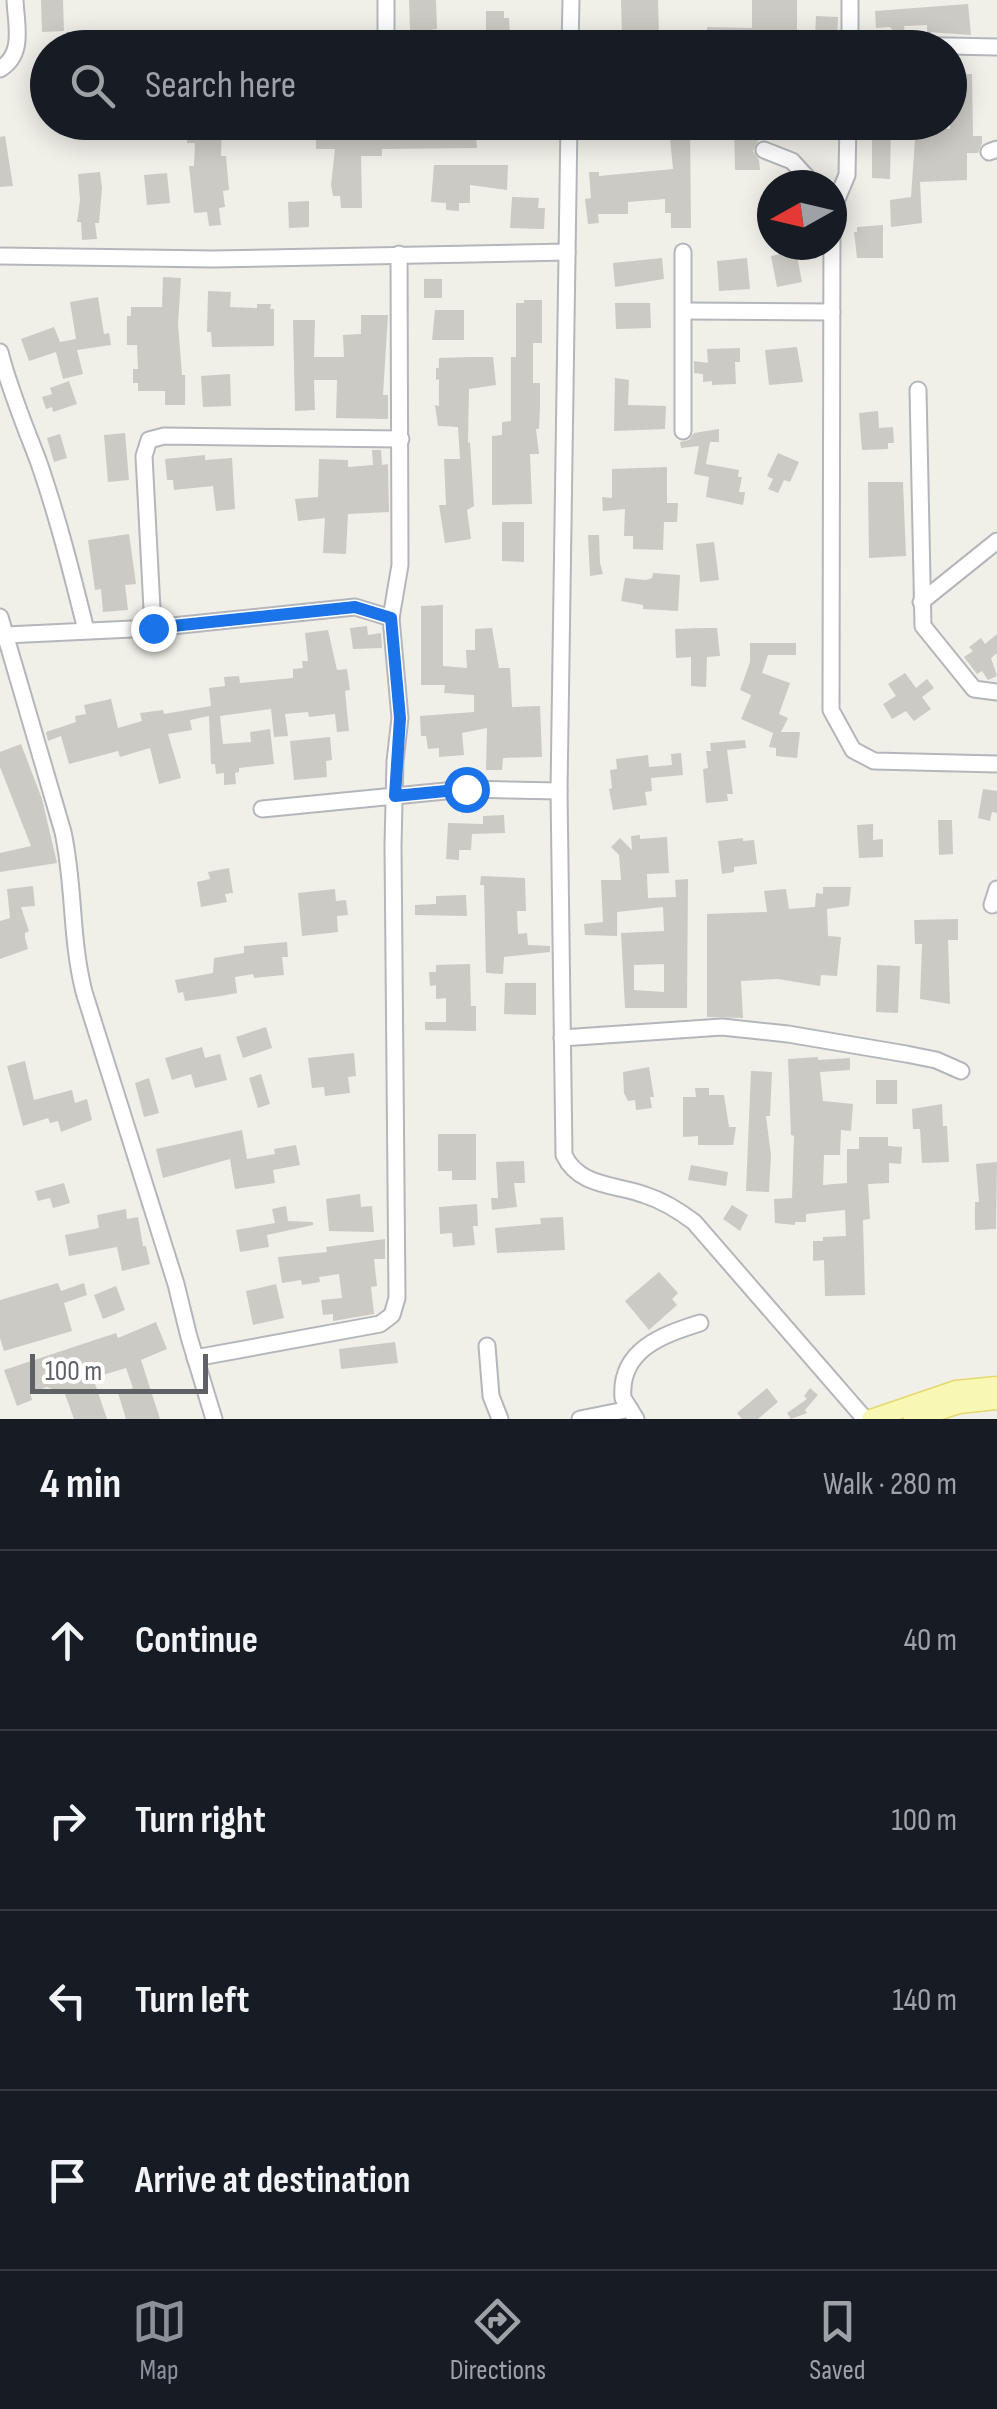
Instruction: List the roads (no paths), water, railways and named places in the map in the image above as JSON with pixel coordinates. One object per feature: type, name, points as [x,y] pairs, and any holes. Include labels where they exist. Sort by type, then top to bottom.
[{"type":"main road","points":[[868,1419],[956,1390],[997,1386]]},
{"type":"main road","points":[[913,1419],[959,1404],[997,1400]]},
{"type":"street","points":[[0,69],[12,60],[17,48],[15,0]]},
{"type":"street","points":[[386,0],[386,30]]},
{"type":"street","points":[[568,30],[571,0]]},
{"type":"street","points":[[850,0],[850,30]]},
{"type":"street","points":[[967,48],[997,48]]},
{"type":"street","points":[[568,140],[559,791],[562,1143],[568,1165],[586,1180],[674,1206],[694,1222],[868,1419]]},
{"type":"street","points":[[847,177],[848,140]]},
{"type":"street","points":[[764,150],[792,161],[800,170]]},
{"type":"street","points":[[0,256],[213,259],[567,252]]},
{"type":"street","points":[[683,252],[683,430]]},
{"type":"street","points":[[194,1358],[380,1324],[394,1310],[395,796],[400,718],[391,618],[400,565],[399,254]]},
{"type":"street","points":[[832,260],[831,710],[854,750],[874,761],[997,764]]},
{"type":"street","points":[[685,312],[832,312]]},
{"type":"street","points":[[0,352],[68,554],[86,630]]},
{"type":"street","points":[[918,390],[924,626],[974,689],[997,692]]},
{"type":"street","points":[[153,628],[144,456],[149,440],[164,436],[401,438]]},
{"type":"street","points":[[921,602],[997,541]]},
{"type":"street","points":[[6,635],[153,628],[355,607],[391,618]]},
{"type":"street","points":[[0,617],[71,868],[71,926],[84,992],[214,1419]]},
{"type":"street","points":[[262,810],[466,789],[559,791]]},
{"type":"street","points":[[562,1038],[722,1028],[788,1034],[906,1054],[936,1060],[961,1071]]},
{"type":"street","points":[[580,1419],[633,1414],[622,1388],[630,1364],[643,1346],[700,1322]]},
{"type":"street","points":[[487,1346],[491,1396],[500,1419]]}]
